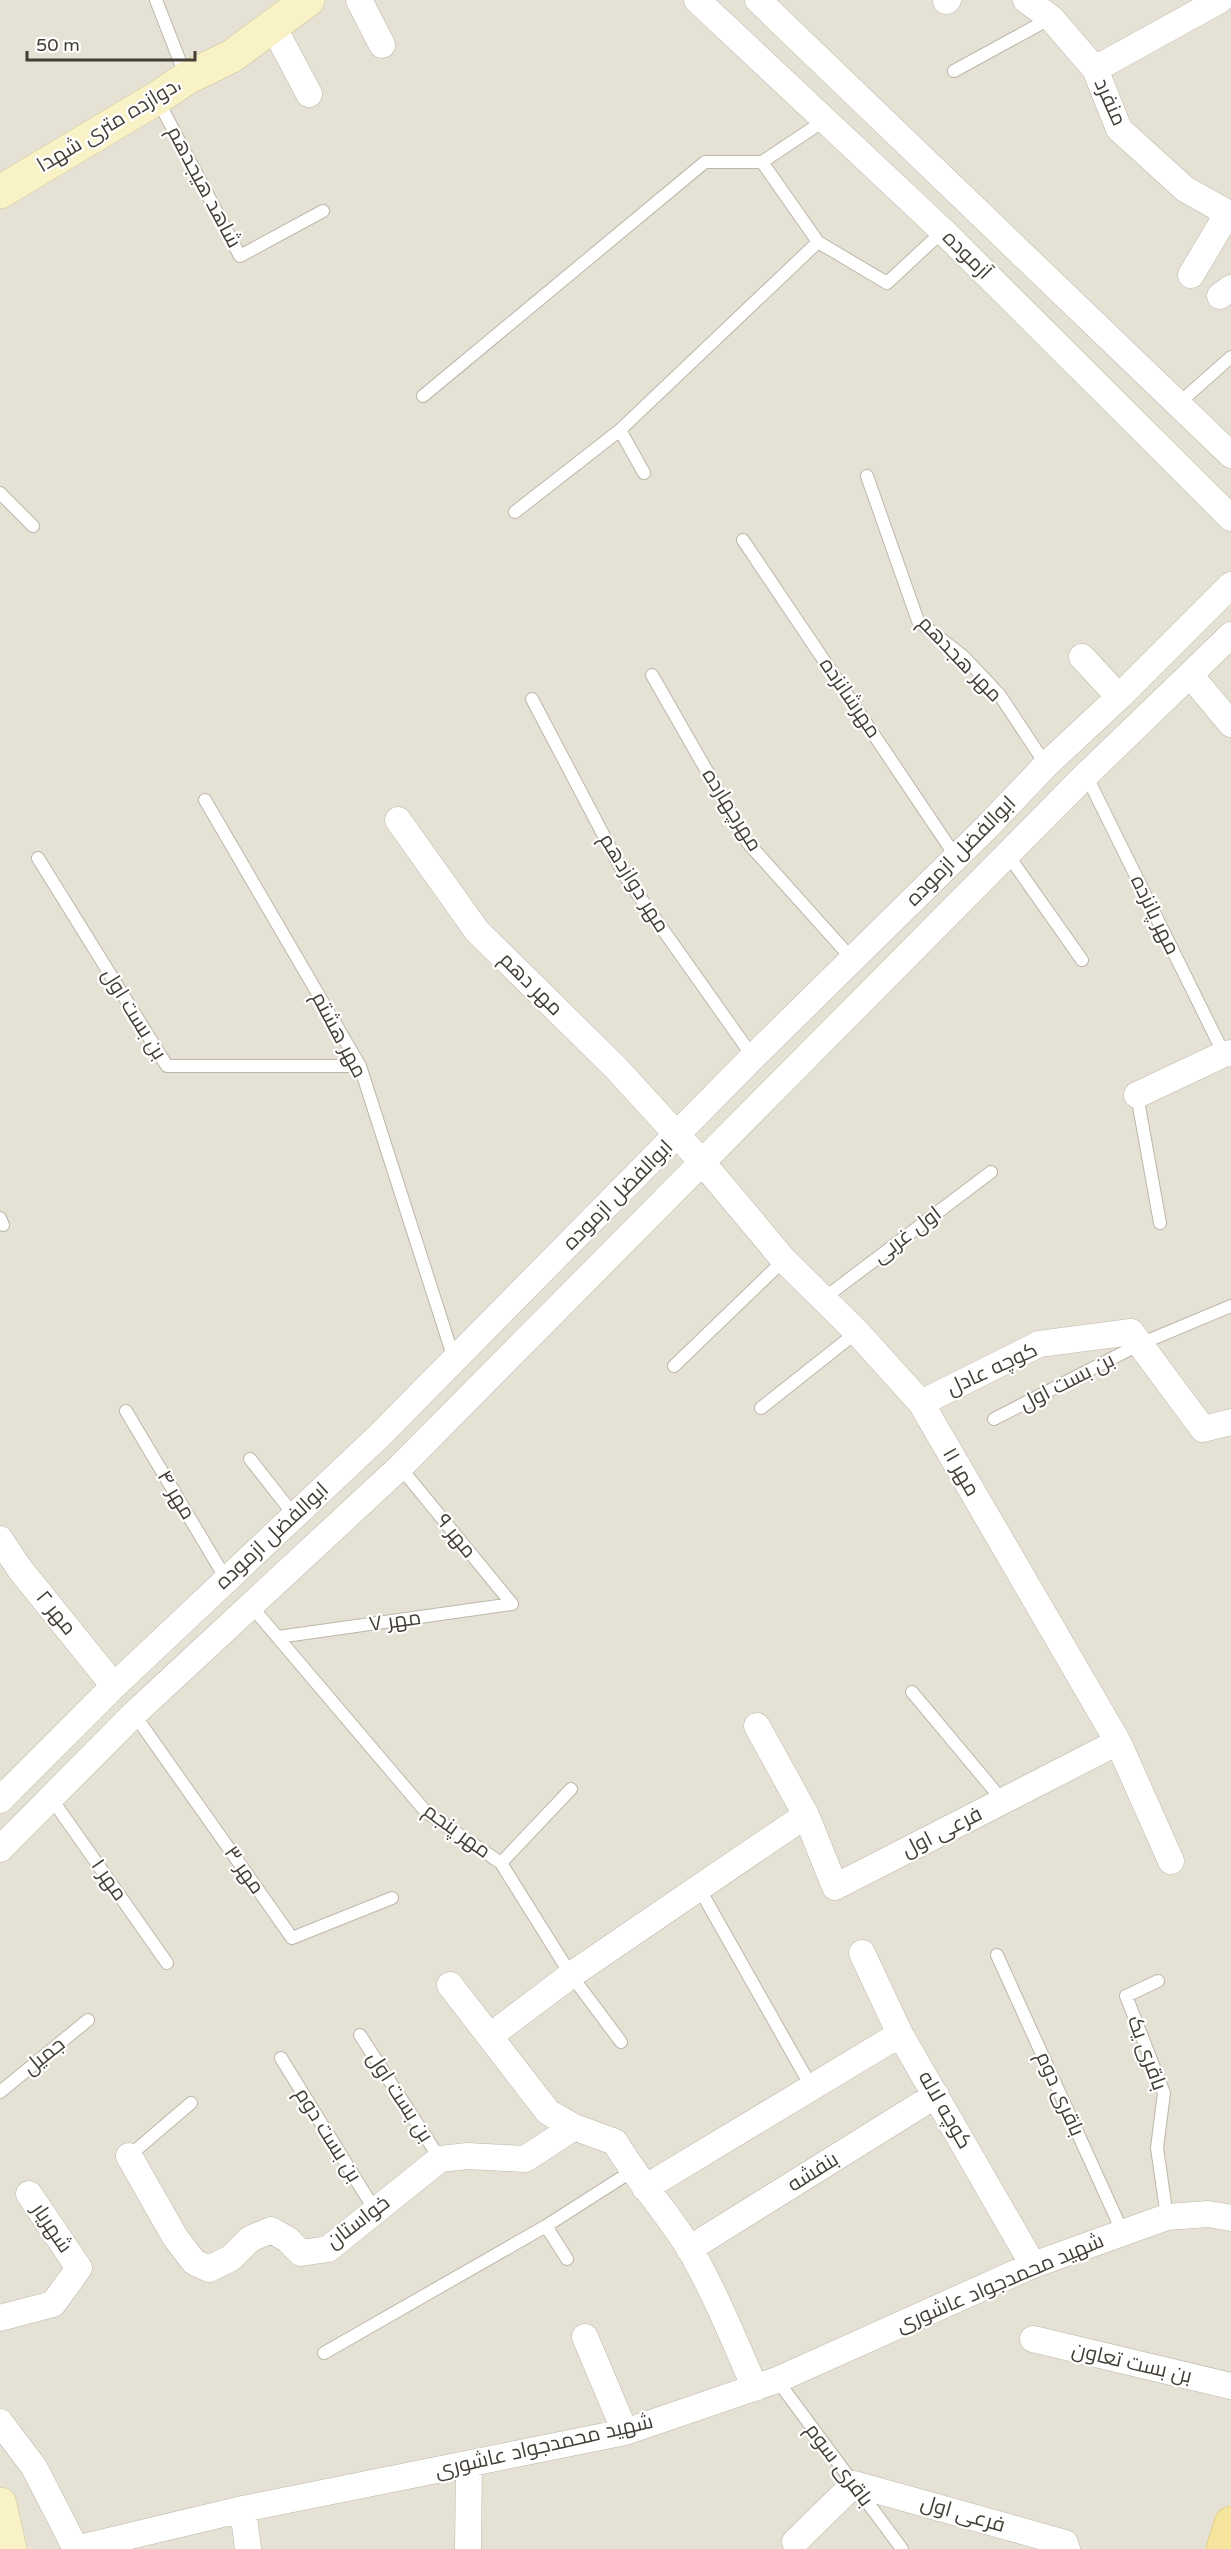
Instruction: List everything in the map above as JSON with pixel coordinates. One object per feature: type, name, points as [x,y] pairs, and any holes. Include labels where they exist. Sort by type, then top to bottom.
[{"type":"main road","points":[[1223,2549],[1231,2523]]},
{"type":"street","name":"دوازده متری شهدا،","points":[[1,188],[157,98],[187,78],[232,56],[308,0]]},
{"type":"street","points":[[359,0],[382,45]]},
{"type":"street","name":"آزموده","points":[[697,0],[943,231],[1231,518]]},
{"type":"street","name":"آزموده","points":[[758,0],[1178,404],[1229,450]]},
{"type":"street","name":"منفرد","points":[[1026,0],[1051,18],[1095,69],[1119,129],[1185,189],[1229,214]]},
{"type":"street","points":[[1095,69],[1220,0]]},
{"type":"street","points":[[273,26],[309,94]]},
{"type":"street","points":[[1191,275],[1229,214]]},
{"type":"street","name":"ابوالفضل ازموده","points":[[0,1800],[114,1686],[379,1436],[753,1057],[853,960],[1046,765],[1119,697],[1231,585]]},
{"type":"street","name":"ابوالفضل ازموده","points":[[0,1848],[134,1714],[400,1467],[1086,775],[1231,635]]},
{"type":"street","points":[[1082,657],[1119,697]]},
{"type":"street","points":[[1191,676],[1231,724]]},
{"type":"street","name":"مهر دهم","points":[[398,820],[477,931],[616,1068],[677,1136]]},
{"type":"street","points":[[1137,1095],[1227,1054]]},
{"type":"street","name":"مهر ۱۱","points":[[677,1136],[702,1162],[784,1260],[857,1332],[921,1403],[1118,1742],[1171,1861]]},
{"type":"street","name":"کوچه عادل","points":[[921,1403],[1039,1344],[1131,1332],[1140,1344]]},
{"type":"street","points":[[1140,1344],[1203,1429],[1231,1422]]},
{"type":"street","name":"مهر ۲","points":[[0,1539],[10,1570],[114,1686]]},
{"type":"street","name":"فرعی اول","points":[[758,1726],[806,1815],[835,1887],[1118,1742]]},
{"type":"street","points":[[490,2036],[571,1975],[806,1815]]},
{"type":"street","name":"کوچه لاله","points":[[862,1953],[900,2034],[1033,2265]]},
{"type":"street","points":[[450,1985],[548,2112],[574,2127],[615,2142],[639,2180],[689,2249],[766,2384]]},
{"type":"street","points":[[639,2180],[812,2088],[900,2034]]},
{"type":"street","name":"بنفشه","points":[[689,2249],[936,2095]]},
{"type":"street","points":[[440,2159],[468,2156],[525,2159],[574,2127]]},
{"type":"street","name":"خواستان","points":[[129,2156],[194,2262],[209,2269],[231,2258],[250,2239],[271,2230],[287,2239],[301,2253],[328,2249],[440,2159]]},
{"type":"street","name":"شهریار","points":[[0,2318],[53,2304],[79,2268],[29,2194]]},
{"type":"street","name":"شهید محمدجواد عاشوری","points":[[76,2549],[243,2509],[625,2432],[766,2384],[1033,2265],[1167,2217],[1208,2214],[1231,2218]]},
{"type":"street","points":[[585,2337],[625,2432]]},
{"type":"street","name":"بن‌ بست تعاون","points":[[1033,2339],[1231,2386]]},
{"type":"street","points":[[0,2422],[34,2467],[76,2549]]},
{"type":"street","points":[[468,2549],[469,2465]]},
{"type":"street","points":[[795,2542],[854,2484]]},
{"type":"street","name":"فرعی اول","points":[[854,2484],[1065,2543],[1067,2549]]},
{"type":"street","points":[[0,2504],[10,2549]]},
{"type":"street","points":[[243,2509],[248,2549]]},
{"type":"lane","points":[[156,0],[187,78]]},
{"type":"lane","points":[[954,71],[1051,18]]},
{"type":"lane","name":"شاهد هیجدهم","points":[[157,98],[240,256],[323,211]]},
{"type":"lane","points":[[423,396],[705,162],[762,162],[825,120]]},
{"type":"lane","points":[[762,162],[818,242],[887,283],[943,231]]},
{"type":"lane","points":[[515,512],[620,430],[818,242]]},
{"type":"lane","points":[[1178,404],[1231,357]]},
{"type":"lane","points":[[620,430],[644,473]]},
{"type":"lane","name":"مهر هجدهم","points":[[867,476],[918,621],[964,657],[999,694],[1046,765]]},
{"type":"lane","points":[[0,493],[33,526]]},
{"type":"lane","name":"مهرشانزده","points":[[743,540],[956,857]]},
{"type":"lane","name":"مهرچهارده","points":[[652,675],[748,843],[853,960]]},
{"type":"lane","name":"مهر دوازدهم","points":[[532,699],[624,876],[753,1057]]},
{"type":"lane","name":"مهر پانزده","points":[[1086,775],[1227,1054]]},
{"type":"lane","name":"مهر هشتم","points":[[205,800],[360,1066],[454,1359]]},
{"type":"lane","points":[[1008,855],[1082,960]]},
{"type":"lane","name":"بن بست اول","points":[[38,858],[167,1066],[360,1066]]},
{"type":"lane","points":[[1137,1095],[1160,1223]]},
{"type":"lane","name":"اول غربی","points":[[823,1299],[991,1172]]},
{"type":"lane","points":[[674,1366],[784,1260]]},
{"type":"lane","points":[[1140,1344],[1231,1306]]},
{"type":"lane","points":[[760,1408],[857,1332]]},
{"type":"lane","name":"بن بست اول","points":[[994,1419],[1140,1344]]},
{"type":"lane","name":"مهر ۴","points":[[126,1411],[226,1579]]},
{"type":"lane","points":[[250,1459],[294,1515]]},
{"type":"lane","name":"مهر ۹","points":[[400,1467],[512,1604]]},
{"type":"lane","name":"مهر ۷","points":[[278,1637],[512,1604]]},
{"type":"lane","name":"مهر پنجم","points":[[251,1606],[426,1812],[501,1863],[571,1975],[621,2042]]},
{"type":"lane","points":[[912,1692],[1003,1802]]},
{"type":"lane","name":"مهر ۳","points":[[134,1714],[292,1938],[392,1898]]},
{"type":"lane","points":[[501,1863],[571,1789]]},
{"type":"lane","name":"مهر ۱","points":[[51,1798],[167,1963]]},
{"type":"lane","points":[[699,1888],[812,2088]]},
{"type":"lane","name":"باقری دوم","points":[[997,1954],[1123,2233]]},
{"type":"lane","name":"باقری یک","points":[[1158,1981],[1126,1996],[1164,2093],[1157,2148],[1167,2217]]},
{"type":"lane","name":"جمیل","points":[[0,2092],[88,2020]]},
{"type":"lane","name":"بن بست اول","points":[[360,2035],[440,2159]]},
{"type":"lane","name":"بن بست دوم","points":[[281,2058],[376,2212]]},
{"type":"lane","points":[[129,2156],[191,2103]]},
{"type":"lane","points":[[324,2354],[546,2226],[639,2180]]},
{"type":"lane","points":[[546,2226],[567,2259]]},
{"type":"lane","name":"باقری سوم","points":[[766,2384],[854,2484],[902,2549]]},
{"type":"shaded area","points":[[0,0],[1231,0],[1231,2549],[0,2549]]}]
